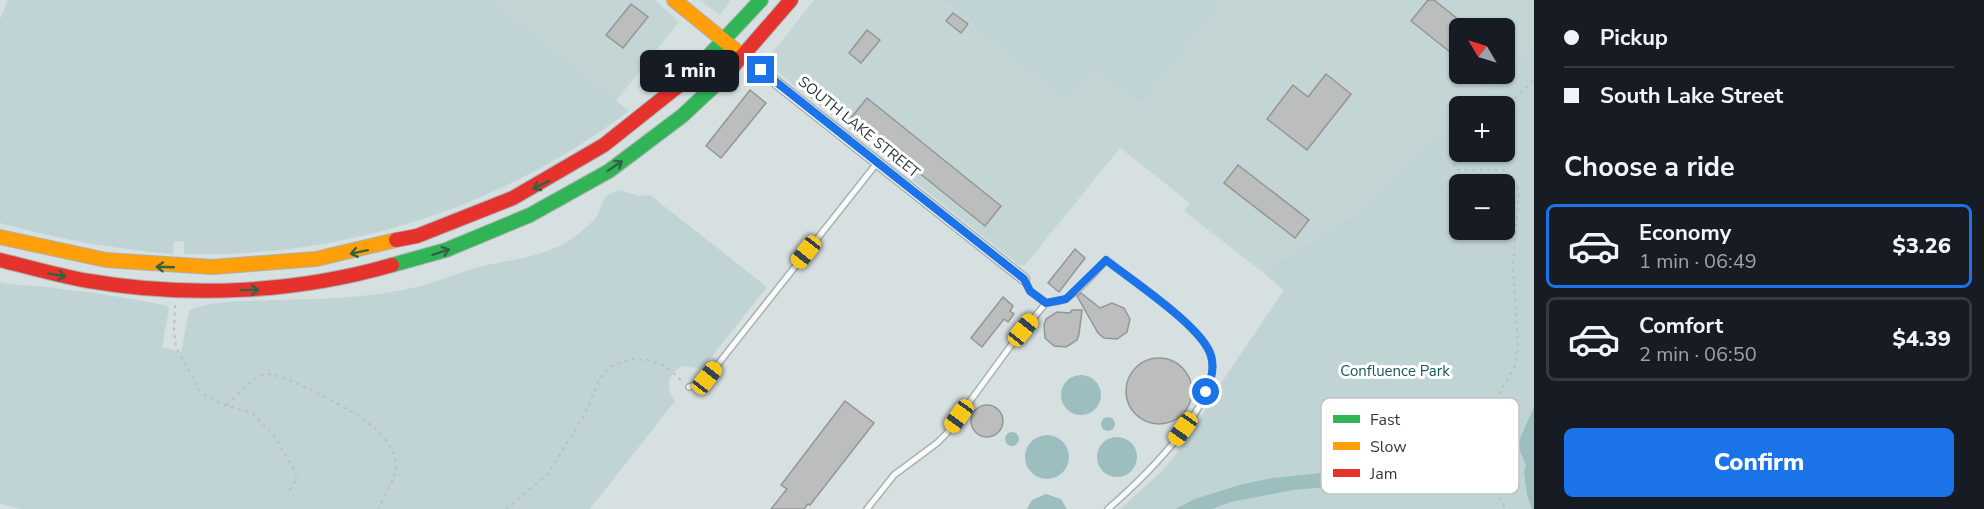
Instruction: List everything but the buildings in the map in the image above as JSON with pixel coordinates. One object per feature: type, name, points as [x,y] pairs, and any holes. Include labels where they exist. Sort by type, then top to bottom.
[{"type":"main road","name":"SOUTH LAKE STREET","points":[[674,0],[744,57]]},
{"type":"main road","points":[[0,237],[65,254],[123,264],[219,268],[260,267],[331,258],[406,240],[447,226],[546,183],[617,138],[664,101],[726,42],[761,0]]},
{"type":"main road","points":[[0,260],[68,277],[120,286],[175,290],[266,289],[322,282],[400,265],[476,241],[571,194],[616,165],[682,116],[744,57],[791,0]]},
{"type":"street","name":"SOUTH LAKE STREET","points":[[744,57],[1024,279]]},
{"type":"lane","points":[[689,387],[707,378],[877,163]]},
{"type":"lane","points":[[867,509],[894,475],[946,434],[1012,344],[1046,303],[1066,299],[1106,260],[1202,338],[1212,358],[1211,381],[1176,440],[1154,466],[1108,509]]},
{"type":"lane","points":[[1024,279],[1030,291],[1046,303]]},
{"type":"path","points":[[1515,98],[1534,80]]},
{"type":"path","points":[[1454,162],[1457,170],[1503,170],[1519,190],[1513,267],[1518,346],[1515,366],[1497,398]]},
{"type":"path","points":[[175,290],[176,347],[201,393],[226,405],[252,413],[273,434],[296,473],[295,482],[288,493]]},
{"type":"path","points":[[506,509],[538,485],[552,469],[585,414],[599,380],[609,367],[630,359],[648,360],[665,366],[689,387]]},
{"type":"path","points":[[226,405],[256,377],[266,374],[313,390],[372,425],[391,448],[396,466],[390,488],[378,509]]},
{"type":"path","points":[[1497,494],[1506,509]]},
{"type":"shaded area","points":[[490,0],[655,0],[679,22],[616,101]]},
{"type":"shaded area","points":[[699,0],[731,0],[720,15]]},
{"type":"shaded area","points":[[814,0],[942,0],[1066,100],[1092,66],[1141,104],[1223,0],[1534,0],[1534,46],[1515,66],[1515,18],[1449,18],[1449,84],[1492,84],[1478,96],[1449,96],[1449,125],[1355,214],[1262,272],[1184,211],[1190,203],[1120,148],[1025,265],[1019,265],[765,62]]},
{"type":"green space","points":[[8,0],[490,0],[629,111],[579,145],[528,175],[474,200],[418,220],[362,236],[303,247],[244,253],[184,254],[184,241],[174,242],[173,254],[86,243],[0,223],[0,19]]},
{"type":"green space","points":[[942,0],[1223,0],[1141,104],[1093,67],[1066,100]]},
{"type":"green space","name":"Confluence Park","points":[[1534,46],[1534,509],[1120,509],[1173,458],[1193,431],[1219,386],[1284,290],[1262,272],[1355,214],[1449,125],[1449,162],[1515,162],[1515,96],[1478,96],[1492,84],[1515,84],[1515,66]]},
{"type":"green space","points":[[619,190],[640,196],[650,195],[767,287],[702,369],[683,366],[674,373],[669,386],[675,401],[590,509],[21,509],[0,504],[0,282],[92,293],[167,306],[169,309],[162,347],[181,352],[189,310],[210,304],[232,302],[379,294],[412,288],[482,266],[532,256],[555,248],[577,235],[597,216],[606,197]]},
{"type":"water","points":[[1081,375],[1095,381],[1101,395],[1095,409],[1081,415],[1067,409],[1061,395],[1067,381]]},
{"type":"water","points":[[1534,407],[1534,509],[1527,495],[1524,472],[1526,465],[1519,449],[1519,441]]},
{"type":"water","points":[[1108,417],[1113,419],[1115,424],[1113,429],[1108,431],[1103,429],[1101,424],[1103,419]]},
{"type":"water","points":[[1009,432],[1015,432],[1019,439],[1015,446],[1009,446],[1005,442],[1005,436]]},
{"type":"water","points":[[1047,435],[1062,442],[1069,457],[1062,472],[1047,479],[1032,472],[1025,457],[1032,442]]},
{"type":"water","points":[[1117,437],[1125,438],[1131,443],[1136,449],[1136,465],[1131,471],[1125,476],[1117,477],[1109,476],[1103,471],[1098,465],[1097,457],[1098,449],[1103,443],[1109,438]]},
{"type":"water","points":[[1321,473],[1321,488],[1293,490],[1231,502],[1212,509],[1175,509],[1195,499],[1239,485],[1272,478]]},
{"type":"water","points":[[1046,494],[1061,499],[1067,509],[1027,509],[1032,500]]},
{"type":"traffic: fast","points":[[700,65],[761,0]]},
{"type":"traffic: fast","points":[[392,265],[446,250],[530,215],[609,171],[682,116],[724,77]]},
{"type":"traffic: slow","points":[[674,0],[744,57]]},
{"type":"traffic: slow","points":[[0,237],[106,260],[212,267],[316,259],[396,240]]},
{"type":"traffic: jam","points":[[724,77],[791,0]]},
{"type":"traffic: jam","points":[[396,240],[417,236],[513,198],[604,145],[687,79],[700,65]]},
{"type":"traffic: jam","points":[[0,260],[89,281],[164,290],[203,291],[280,287],[318,282],[392,265]]},
{"type":"route","points":[[761,70],[1024,279],[1030,291],[1046,303],[1066,299],[1106,260],[1202,338],[1209,349],[1213,369],[1206,392]]}]
